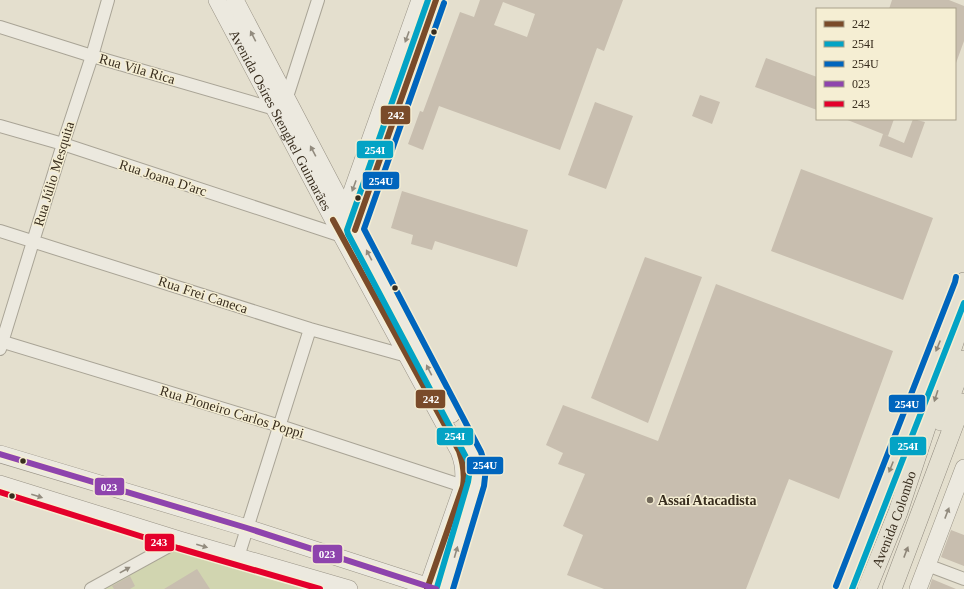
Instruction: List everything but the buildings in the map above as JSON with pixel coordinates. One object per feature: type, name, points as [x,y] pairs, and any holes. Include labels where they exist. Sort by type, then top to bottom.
[{"type":"main road","name":"Avenida Osíres Stenghel Guimarães","points":[[217,0],[280,104]]},
{"type":"main road","name":"Avenida Osíres Stenghel Guimarães","points":[[235,0],[280,104],[340,226],[407,356],[460,451],[464,463],[463,486],[430,588]]},
{"type":"main road","points":[[340,226],[420,0]]},
{"type":"main road","points":[[340,226],[436,0]]},
{"type":"main road","name":"Avenida Osíres Stenghel Guimarães","points":[[340,226],[470,449],[478,468],[476,484],[445,589]]},
{"type":"main road","points":[[843,589],[964,281]]},
{"type":"main road","name":"Avenida Colombo","points":[[867,589],[898,512],[964,312]]},
{"type":"main road","name":"Avenida Colombo","points":[[877,589],[964,360]]},
{"type":"main road","points":[[892,589],[964,397]]},
{"type":"main road","points":[[0,454],[247,528],[430,588]]},
{"type":"main road","points":[[918,589],[964,468]]},
{"type":"main road","points":[[0,484],[180,540],[350,589]]},
{"type":"street","name":"Rua Júlio Mesquita","points":[[1,344],[92,56],[108,0]]},
{"type":"street","points":[[280,104],[318,0]]},
{"type":"street","name":"Rua Vila Rica","points":[[0,27],[92,56],[280,104]]},
{"type":"street","name":"Rua Joana D'arc","points":[[0,126],[340,226]]},
{"type":"street","name":"Rua Frei Caneca","points":[[0,231],[310,329],[407,356]]},
{"type":"street","points":[[238,557],[310,329]]},
{"type":"street","name":"Rua Pioneiro Carlos Poppi","points":[[1,344],[280,426],[463,486]]},
{"type":"street","points":[[91,589],[180,540]]},
{"type":"street","points":[[927,564],[964,579]]},
{"type":"green space","points":[[180,540],[349,589],[91,589]]},
{"type":"transit line","name":"254I","points":[[428,0],[347,230],[467,459],[470,469],[468,482],[437,587]]},
{"type":"transit line","name":"242","points":[[355,230],[436,0]]},
{"type":"transit line","name":"254U","points":[[444,3],[364,229],[481,452],[486,468],[484,486],[453,589]]},
{"type":"transit line","name":"242","points":[[333,220],[459,451],[462,460],[464,473],[463,486],[427,589]]},
{"type":"transit line","name":"254U","points":[[836,586],[956,277]]},
{"type":"transit line","name":"254I","points":[[852,589],[964,303]]},
{"type":"transit line","name":"023","points":[[0,454],[247,528],[436,589]]},
{"type":"transit line","name":"243","points":[[0,492],[178,548],[320,589]]},
{"type":"place","name":"Assaí Atacadista","points":[[650,500]]}]
